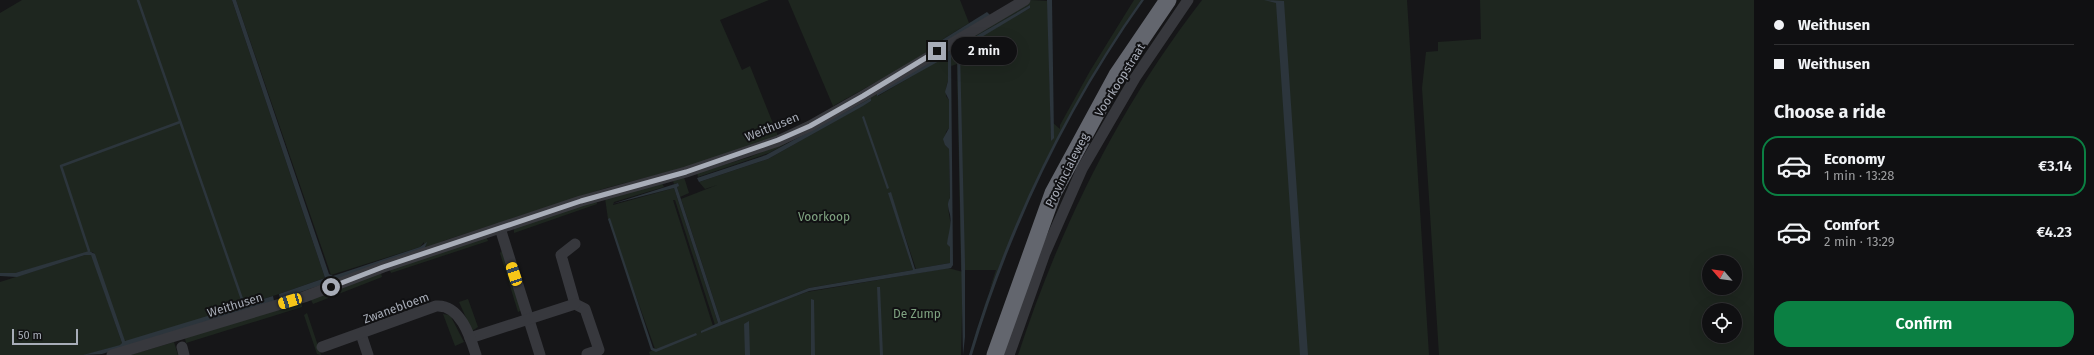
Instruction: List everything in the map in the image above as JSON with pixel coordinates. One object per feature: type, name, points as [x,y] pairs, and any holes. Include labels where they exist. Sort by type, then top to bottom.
[{"type":"highway","name":"Provincialeweg","points":[[995,355],[1053,193],[1117,75],[1168,0]]},
{"type":"street","name":"Weithusen","points":[[112,355],[304,297],[383,267],[581,201],[686,172],[778,140],[810,126],[863,96],[1025,0]]},
{"type":"street","name":"Voorkoopstraat","points":[[1009,355],[1046,253],[1082,169],[1135,78],[1188,0]]},
{"type":"street","points":[[500,228],[540,355]]},
{"type":"street","points":[[575,244],[557,253],[575,304],[585,309],[599,350],[587,354]]},
{"type":"street","points":[[470,338],[575,304]]},
{"type":"street","name":"Zwanebloem","points":[[322,347],[436,306],[444,305],[452,308],[470,338],[476,355]]},
{"type":"street","name":"Zwanebloem","points":[[361,334],[368,355]]},
{"type":"green space","points":[[22,0],[232,0],[325,278],[128,342],[124,340],[93,252],[15,273],[0,273],[0,13]]},
{"type":"green space","points":[[236,0],[769,0],[720,20],[742,70],[750,66],[778,136],[736,154],[606,188],[443,241],[424,250],[424,242],[420,247],[331,275]]},
{"type":"green space","points":[[788,0],[960,0],[969,23],[934,45],[970,30],[833,106]]},
{"type":"green space","points":[[1031,0],[1048,1],[1051,141],[1053,123],[1060,129],[1060,125],[1090,71],[1134,0],[1141,0],[1098,65],[1062,130],[1027,200],[988,293],[996,270],[961,270],[957,64],[951,66],[951,54],[1030,8],[1030,5],[963,44],[963,39]]},
{"type":"green space","points":[[1202,0],[1407,0],[1429,355],[1018,355],[1053,261],[1095,170],[1118,126],[1144,83]]},
{"type":"green space","points":[[1480,0],[1754,0],[1754,355],[1439,355],[1422,88],[1426,52],[1438,51],[1438,42],[1481,39]]},
{"type":"green space","name":"Voorkoop","points":[[948,55],[948,81],[946,96],[949,100],[949,128],[946,132],[945,145],[949,149],[950,198],[948,208],[951,229],[948,238],[950,247],[950,263],[916,269],[890,192],[889,193],[913,270],[809,288],[721,322],[681,199],[717,185],[705,189],[699,182],[768,159],[871,101],[860,103],[769,153],[698,177],[697,173],[750,157],[795,138],[878,91],[878,96]]},
{"type":"green space","points":[[684,177],[689,193],[680,197],[677,187],[678,183],[674,184],[673,181]]},
{"type":"green space","name":"De Zump","points":[[662,183],[664,187],[614,202],[613,205],[674,188],[718,323],[715,325],[675,200],[673,200],[713,326],[701,331],[807,292],[948,268],[963,272],[961,355],[650,355],[649,352],[655,349],[608,219],[605,198]]},
{"type":"green space","points":[[596,200],[597,204],[514,233],[514,228]]},
{"type":"green space","points":[[486,236],[488,241],[391,273],[389,268]]},
{"type":"green space","points":[[503,250],[522,310],[518,312],[500,253]]},
{"type":"green space","points":[[85,255],[91,255],[93,258],[122,343],[121,345],[84,355],[0,355],[0,282]]},
{"type":"green space","points":[[381,273],[382,277],[313,304],[310,298]]},
{"type":"green space","points":[[468,299],[478,327],[472,331],[459,302]]},
{"type":"green space","points":[[302,302],[302,307],[186,343],[185,338]]},
{"type":"green space","points":[[307,313],[321,355],[317,354],[304,315]]},
{"type":"green space","points":[[443,314],[450,315],[464,342],[455,346]]},
{"type":"green space","points":[[174,342],[178,355],[130,355]]},
{"type":"shaded area","points":[[232,0],[236,0],[329,274],[333,276],[420,247],[427,242],[424,250],[280,299],[279,294],[325,278]]},
{"type":"shaded area","points":[[1047,0],[1052,0],[1054,138],[1051,141]]},
{"type":"shaded area","points":[[1141,0],[1144,0],[1090,83],[1043,170],[1004,261],[972,355],[969,355],[1001,261],[1040,170],[1087,83]]},
{"type":"shaded area","points":[[1264,0],[1284,1],[1308,355],[1300,355],[1276,3]]},
{"type":"shaded area","points":[[1030,5],[1030,8],[960,50],[965,264],[965,337],[963,355],[957,47]]},
{"type":"shaded area","points":[[987,12],[990,15],[935,48],[934,45]]},
{"type":"shaded area","points":[[948,50],[951,52],[953,265],[951,268],[809,291],[701,333],[701,331],[718,323],[674,188],[612,204],[678,183],[679,186],[677,187],[721,322],[809,288],[913,270],[888,193],[891,192],[915,269],[950,263],[950,247],[947,244],[951,219],[948,204],[950,198],[949,149],[945,145],[943,139],[949,128],[949,100],[945,92],[948,81],[948,56],[877,96],[877,93]]},
{"type":"shaded area","points":[[871,98],[871,101],[863,106],[768,159],[699,182],[697,178],[766,155]]},
{"type":"shaded area","points":[[864,116],[889,188],[887,189],[862,117]]},
{"type":"shaded area","points":[[610,218],[653,348],[656,349],[696,333],[697,335],[656,352],[651,350],[608,219]]},
{"type":"shaded area","points":[[89,251],[95,254],[125,341],[273,296],[274,301],[102,354],[83,355],[120,345],[122,343],[91,255],[85,255],[17,277],[0,276],[0,273],[15,273]]},
{"type":"shaded area","points":[[877,287],[880,287],[883,355],[880,355]]},
{"type":"shaded area","points":[[811,299],[814,300],[815,355],[811,355]]},
{"type":"shaded area","points":[[749,321],[750,355],[745,355],[744,324]]},
{"type":"waterway","points":[[138,0],[244,305]]},
{"type":"waterway","points":[[89,251],[61,166],[180,122]]},
{"type":"route","points":[[331,287],[383,267],[417,257],[581,201],[686,172],[778,140],[810,126],[937,51]]}]
